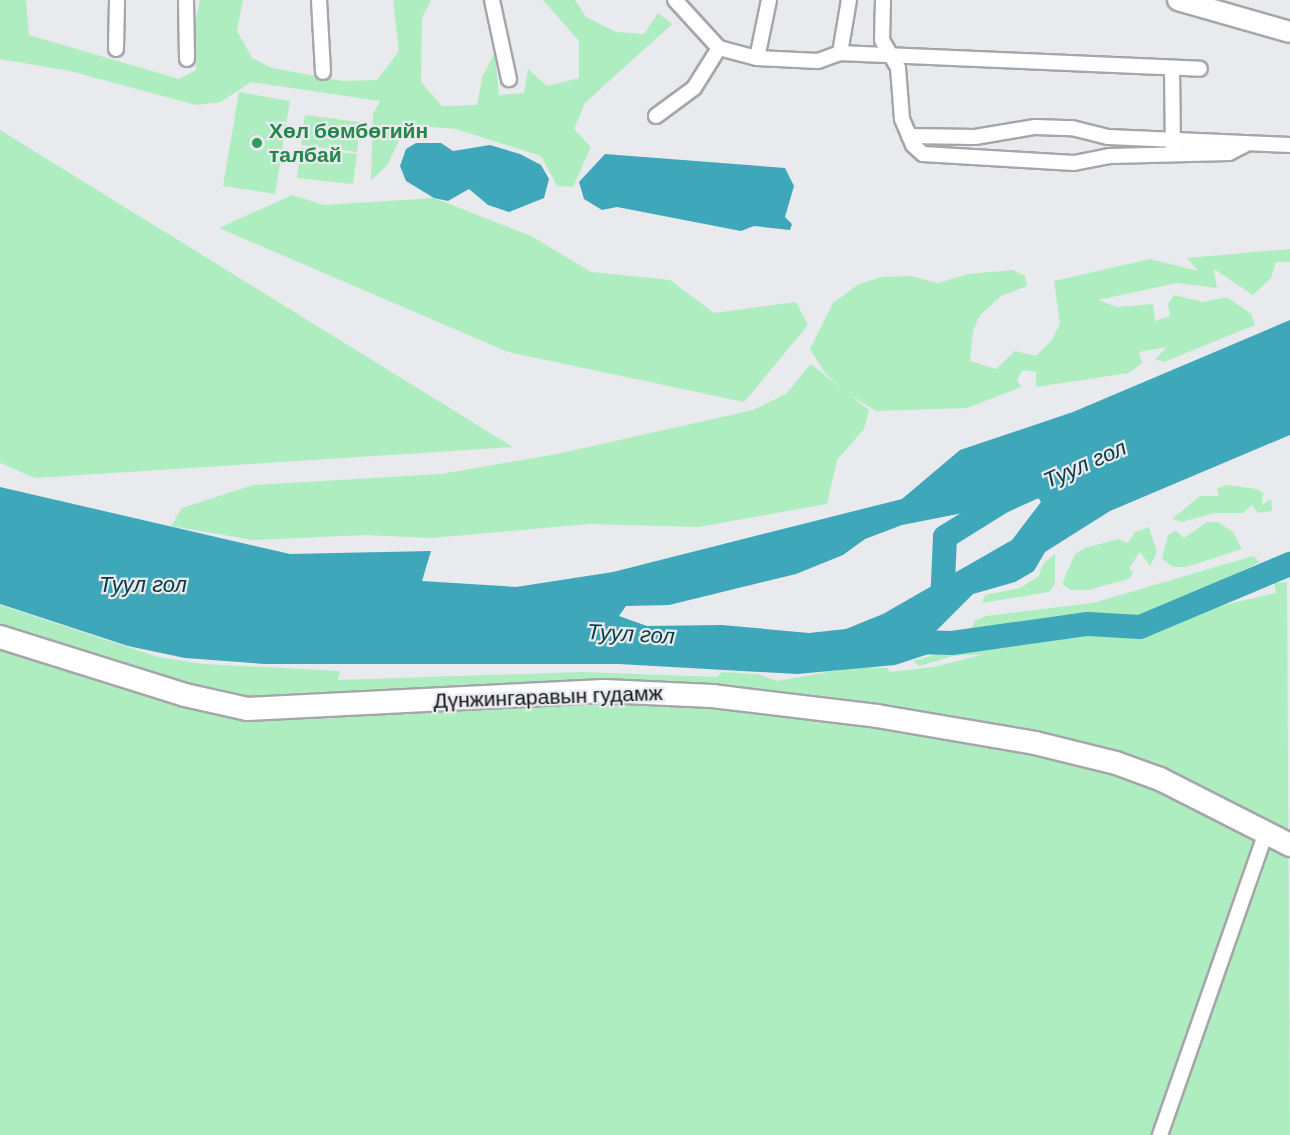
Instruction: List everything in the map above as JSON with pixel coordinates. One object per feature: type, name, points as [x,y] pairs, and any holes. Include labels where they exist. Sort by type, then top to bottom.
[{"type":"main road","name":"Дүнжингаравын гудамж","points":[[0,637],[185,695],[247,709],[604,691],[712,696],[877,716],[1035,743],[1116,763],[1160,779],[1290,845]]},
{"type":"street","points":[[116,49],[117,0]]},
{"type":"street","points":[[186,0],[187,59]]},
{"type":"street","points":[[319,0],[323,72]]},
{"type":"street","points":[[492,0],[509,79]]},
{"type":"street","points":[[675,0],[719,48],[757,58],[818,61],[840,53],[1200,69]]},
{"type":"street","points":[[757,58],[769,0]]},
{"type":"street","points":[[840,53],[849,0]]},
{"type":"street","points":[[883,0],[882,40],[898,68],[902,119],[909,136],[923,154],[1001,156],[1037,163],[1228,153],[1245,145]]},
{"type":"street","points":[[1178,0],[1290,32]]},
{"type":"street","points":[[656,116],[694,88],[719,48]]},
{"type":"street","points":[[1172,68],[1173,155]]},
{"type":"street","points":[[909,136],[975,137],[1035,127],[1072,128],[1108,137],[1229,139],[1245,145],[1290,145]]},
{"type":"street","points":[[1160,1135],[1266,832]]},
{"type":"green space","points":[[0,0],[26,0],[29,35],[179,79],[196,70],[194,30],[200,0],[243,0],[237,31],[252,58],[272,68],[342,81],[377,80],[399,51],[393,0],[431,0],[422,18],[421,82],[442,106],[477,105],[482,78],[495,52],[499,95],[524,93],[528,69],[547,86],[579,78],[579,41],[543,0],[575,0],[586,17],[616,32],[644,34],[658,13],[672,24],[585,103],[574,129],[591,147],[573,187],[557,186],[541,156],[456,129],[406,125],[388,164],[371,181],[373,114],[380,101],[251,82],[221,102],[196,105],[70,71],[0,59]]},
{"type":"green space","name":"Хөл бөмбөгийн талбай","points":[[239,92],[290,101],[275,194],[223,186]]},
{"type":"green space","points":[[305,115],[360,122],[357,152],[301,145]]},
{"type":"green space","points":[[0,130],[513,447],[35,478],[0,463]]},
{"type":"green space","points":[[300,148],[357,154],[353,184],[297,178]]},
{"type":"green space","points":[[292,195],[324,205],[434,198],[531,236],[591,272],[670,280],[714,313],[796,302],[808,325],[744,402],[508,352],[219,228]]},
{"type":"green space","points":[[1290,249],[1290,262],[1276,262],[1271,278],[1253,295],[1214,269],[1217,288],[1177,283],[1098,300],[1117,307],[1153,304],[1155,321],[1170,316],[1168,304],[1174,295],[1203,302],[1227,297],[1251,314],[1255,325],[1164,362],[1155,359],[1167,347],[1139,352],[1142,363],[1129,373],[1036,387],[1036,372],[1023,370],[1017,379],[1021,387],[967,408],[876,411],[850,395],[869,410],[864,429],[837,460],[827,504],[698,527],[589,524],[431,538],[365,535],[253,540],[171,526],[182,508],[253,485],[441,474],[557,454],[753,410],[786,394],[811,364],[841,388],[825,373],[810,349],[833,303],[859,284],[882,277],[911,276],[938,283],[968,274],[1013,270],[1025,276],[1027,286],[1001,296],[980,315],[973,331],[970,361],[996,369],[1015,351],[1036,356],[1051,341],[1060,324],[1054,281],[1150,259],[1198,271],[1187,258]]},
{"type":"green space","points":[[1228,485],[1257,489],[1263,493],[1262,505],[1271,499],[1272,511],[1258,513],[1252,505],[1243,513],[1214,513],[1182,522],[1172,519],[1200,496],[1219,496],[1217,488]]},
{"type":"green space","points":[[1207,522],[1218,522],[1233,532],[1242,549],[1186,567],[1173,567],[1162,559],[1168,535],[1176,531],[1184,538]]},
{"type":"green space","points":[[1149,527],[1157,552],[1150,566],[1140,552],[1129,568],[1133,573],[1129,579],[1088,590],[1071,590],[1062,584],[1075,554],[1085,548],[1118,539],[1128,543],[1135,532]]},
{"type":"green space","points":[[1055,554],[1055,583],[1049,592],[982,603],[985,595],[1020,588],[1039,576],[1043,564]]},
{"type":"green space","points":[[1253,556],[1260,562],[1139,622],[1069,616],[1027,625],[972,629],[974,621],[986,616],[1093,603]]},
{"type":"green space","points":[[1287,582],[1290,1135],[0,1135],[0,605],[158,657],[203,664],[340,671],[338,680],[582,672],[717,677],[722,672],[757,674],[778,681],[855,667],[888,668],[889,672],[934,667],[984,654],[953,656],[919,666],[913,661],[965,646],[1086,631],[1134,633],[1188,613],[1276,593],[1274,583]]},
{"type":"water","points":[[416,143],[441,143],[453,151],[490,145],[520,154],[541,165],[549,179],[544,198],[509,212],[488,205],[469,189],[448,201],[434,198],[406,181],[400,166],[406,149]]},
{"type":"water","points":[[605,154],[785,168],[794,186],[785,217],[792,224],[790,230],[754,226],[741,231],[617,207],[602,210],[584,199],[579,182]]},
{"type":"water","name":"Туул гол","points":[[1290,320],[1290,435],[1110,511],[1045,552],[1034,571],[1015,582],[973,594],[929,638],[941,639],[947,648],[895,665],[797,674],[619,664],[265,664],[185,658],[128,646],[0,604],[0,487],[290,554],[431,551],[422,581],[516,587],[613,572],[902,499],[960,450],[1073,412]],"holes":[[[1029,484],[1041,502],[1012,540],[883,614],[846,629],[809,633],[722,625],[647,626],[619,616],[626,606],[669,605],[796,574],[843,555],[865,539],[902,525],[968,512]]]},
{"type":"waterway","name":"Туул гол","points":[[934,608],[942,604],[945,537],[1003,501],[1061,475]]},
{"type":"waterway","name":"Туул гол","points":[[912,642],[952,643],[1088,624],[1140,627],[1290,564]]},
{"type":"place","name":"Хөл бөмбөгийн талбай","points":[[257,143]]}]
